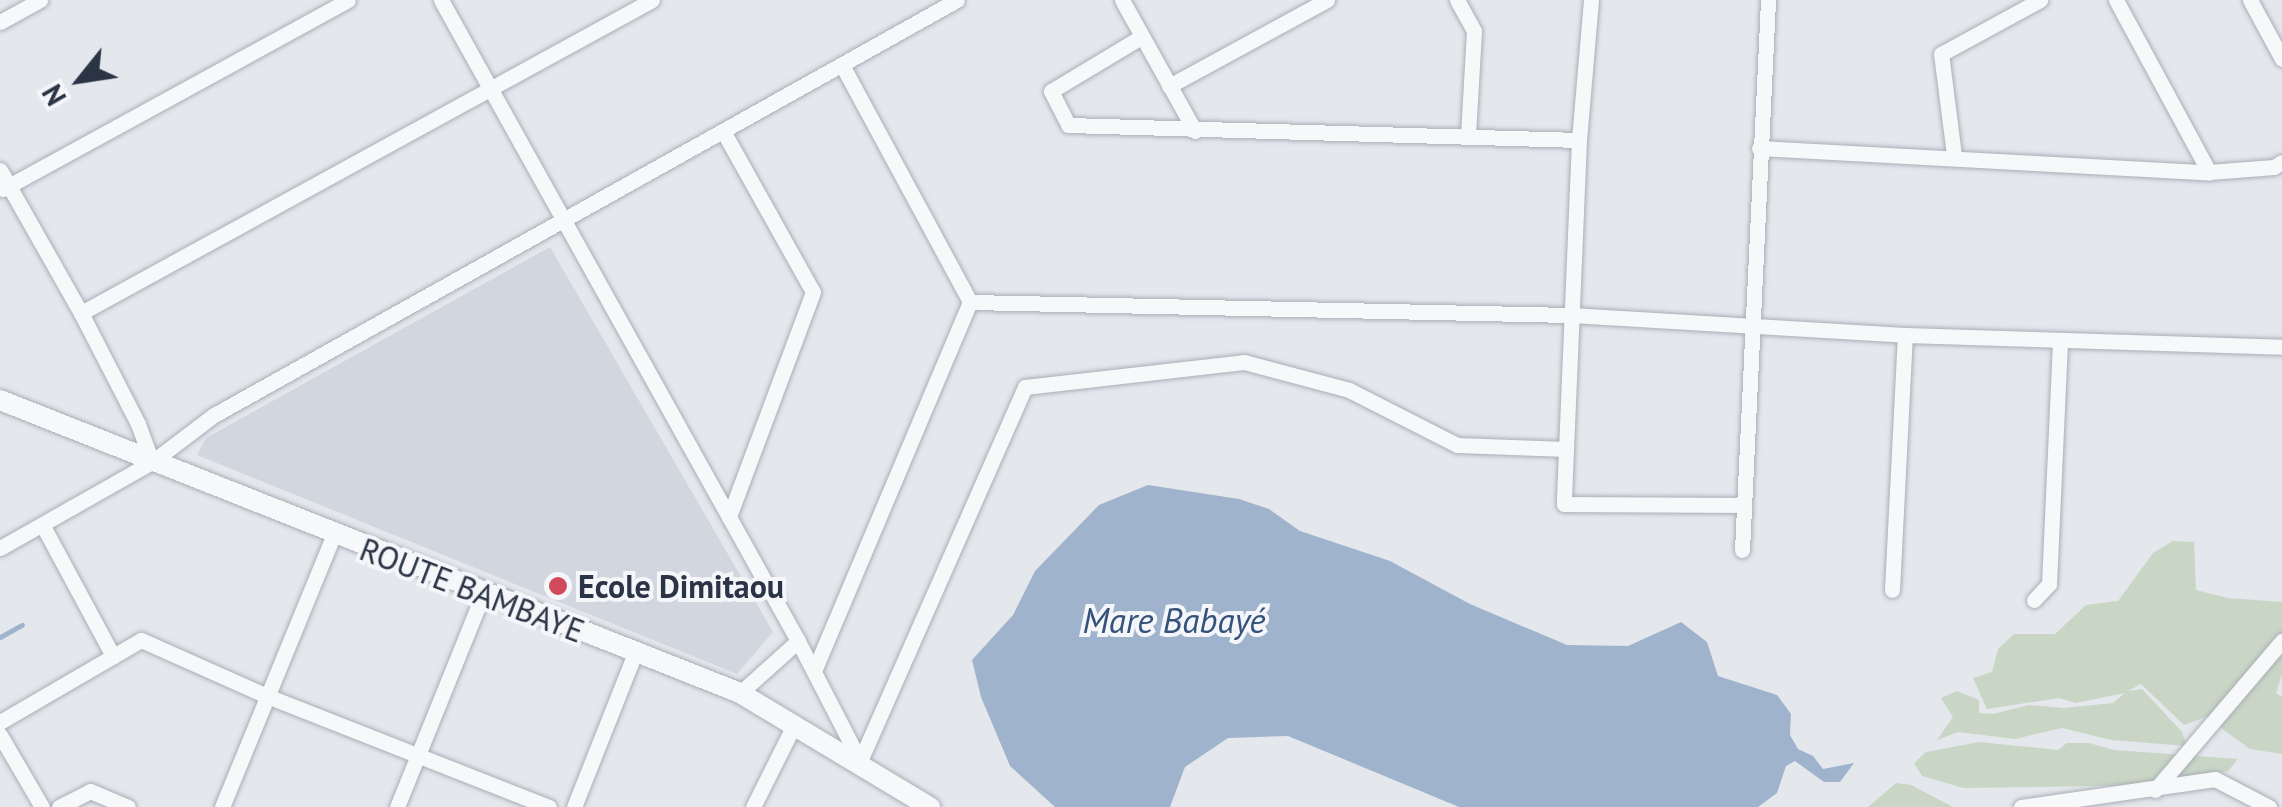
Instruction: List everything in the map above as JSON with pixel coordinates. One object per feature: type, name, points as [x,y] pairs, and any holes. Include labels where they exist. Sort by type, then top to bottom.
[{"type":"street","points":[[0,22],[40,0]]},
{"type":"street","points":[[4,189],[348,0]]},
{"type":"street","points":[[441,0],[814,670],[860,761]]},
{"type":"street","points":[[81,313],[652,0]]},
{"type":"street","points":[[0,548],[152,462],[214,415],[957,0]]},
{"type":"street","points":[[1122,0],[1194,131]]},
{"type":"street","points":[[1169,86],[1327,0]]},
{"type":"street","points":[[1456,0],[1474,31],[1468,134]]},
{"type":"street","points":[[1591,0],[1579,140],[1564,504],[1744,505]]},
{"type":"street","points":[[1742,550],[1768,0]]},
{"type":"street","points":[[1954,155],[1941,54],[2040,0]]},
{"type":"street","points":[[2116,0],[2209,172]]},
{"type":"street","points":[[2250,0],[2282,59]]},
{"type":"street","points":[[1141,38],[1051,90],[1068,125],[1579,140]]},
{"type":"street","points":[[842,65],[970,302]]},
{"type":"street","points":[[723,130],[813,292],[729,516]]},
{"type":"street","points":[[1759,148],[1954,155],[2209,172],[2274,167],[2282,162]]},
{"type":"street","points":[[0,170],[4,189],[81,313],[138,424],[152,462]]},
{"type":"street","points":[[970,302],[1570,315],[1905,335],[2282,347]]},
{"type":"street","points":[[814,670],[970,302]]},
{"type":"street","points":[[1892,590],[1905,335]]},
{"type":"street","points":[[2034,600],[2049,584],[2060,340]]},
{"type":"street","points":[[860,761],[1025,387],[1244,362],[1348,390],[1456,445],[1566,449]]},
{"type":"street","name":"ROUTE BAMBAYE","points":[[0,400],[333,536],[740,694],[860,761],[930,807]]},
{"type":"street","points":[[43,526],[114,656]]},
{"type":"street","points":[[222,807],[333,536]]},
{"type":"street","points":[[397,807],[483,594]]},
{"type":"street","points":[[0,722],[141,640],[267,696],[549,807]]},
{"type":"street","points":[[740,694],[798,641]]},
{"type":"street","points":[[2156,790],[2282,641]]},
{"type":"street","points":[[574,807],[635,653]]},
{"type":"street","points":[[753,807],[795,723]]},
{"type":"street","points":[[0,735],[42,807]]},
{"type":"street","points":[[2022,807],[2215,779],[2269,807]]},
{"type":"street","points":[[59,807],[90,791],[123,806]]},
{"type":"shaded area","points":[[550,247],[773,632],[737,674],[197,455],[206,438]]},
{"type":"green space","points":[[2173,541],[2194,542],[2196,590],[2228,598],[2282,602],[2282,674],[2276,693],[2282,697],[2282,754],[2250,749],[2206,717],[2184,725],[2141,684],[2128,691],[2142,689],[2182,732],[2187,746],[2111,740],[2062,728],[2015,739],[1958,732],[1937,740],[1953,717],[1941,698],[1957,691],[1979,700],[1979,713],[1993,714],[2029,705],[2064,708],[2113,703],[2125,693],[2076,703],[2059,698],[1987,709],[1973,678],[1992,672],[1998,649],[2014,634],[2055,634],[2086,605],[2118,601],[2153,553]]},
{"type":"green space","points":[[1979,742],[2058,750],[2067,743],[2089,743],[2114,750],[2238,759],[2228,771],[2168,785],[1964,788],[1922,776],[1914,763],[1926,752]]},
{"type":"green space","points":[[1896,783],[1911,785],[1953,807],[1868,807]]},
{"type":"water","name":"Mare Babayé","points":[[1148,485],[1239,499],[1269,509],[1300,531],[1390,561],[1470,604],[1567,645],[1628,646],[1681,622],[1707,642],[1718,676],[1777,695],[1791,714],[1790,735],[1798,749],[1813,756],[1823,769],[1854,763],[1840,782],[1824,782],[1795,761],[1786,766],[1777,793],[1758,807],[1459,807],[1288,736],[1228,738],[1185,767],[1170,807],[1055,807],[1010,766],[981,697],[972,660],[1013,615],[1035,571],[1099,505]]},
{"type":"waterway","points":[[0,637],[22,625]]},
{"type":"place","name":"Ecole Dimitaou","points":[[558,586]]}]
